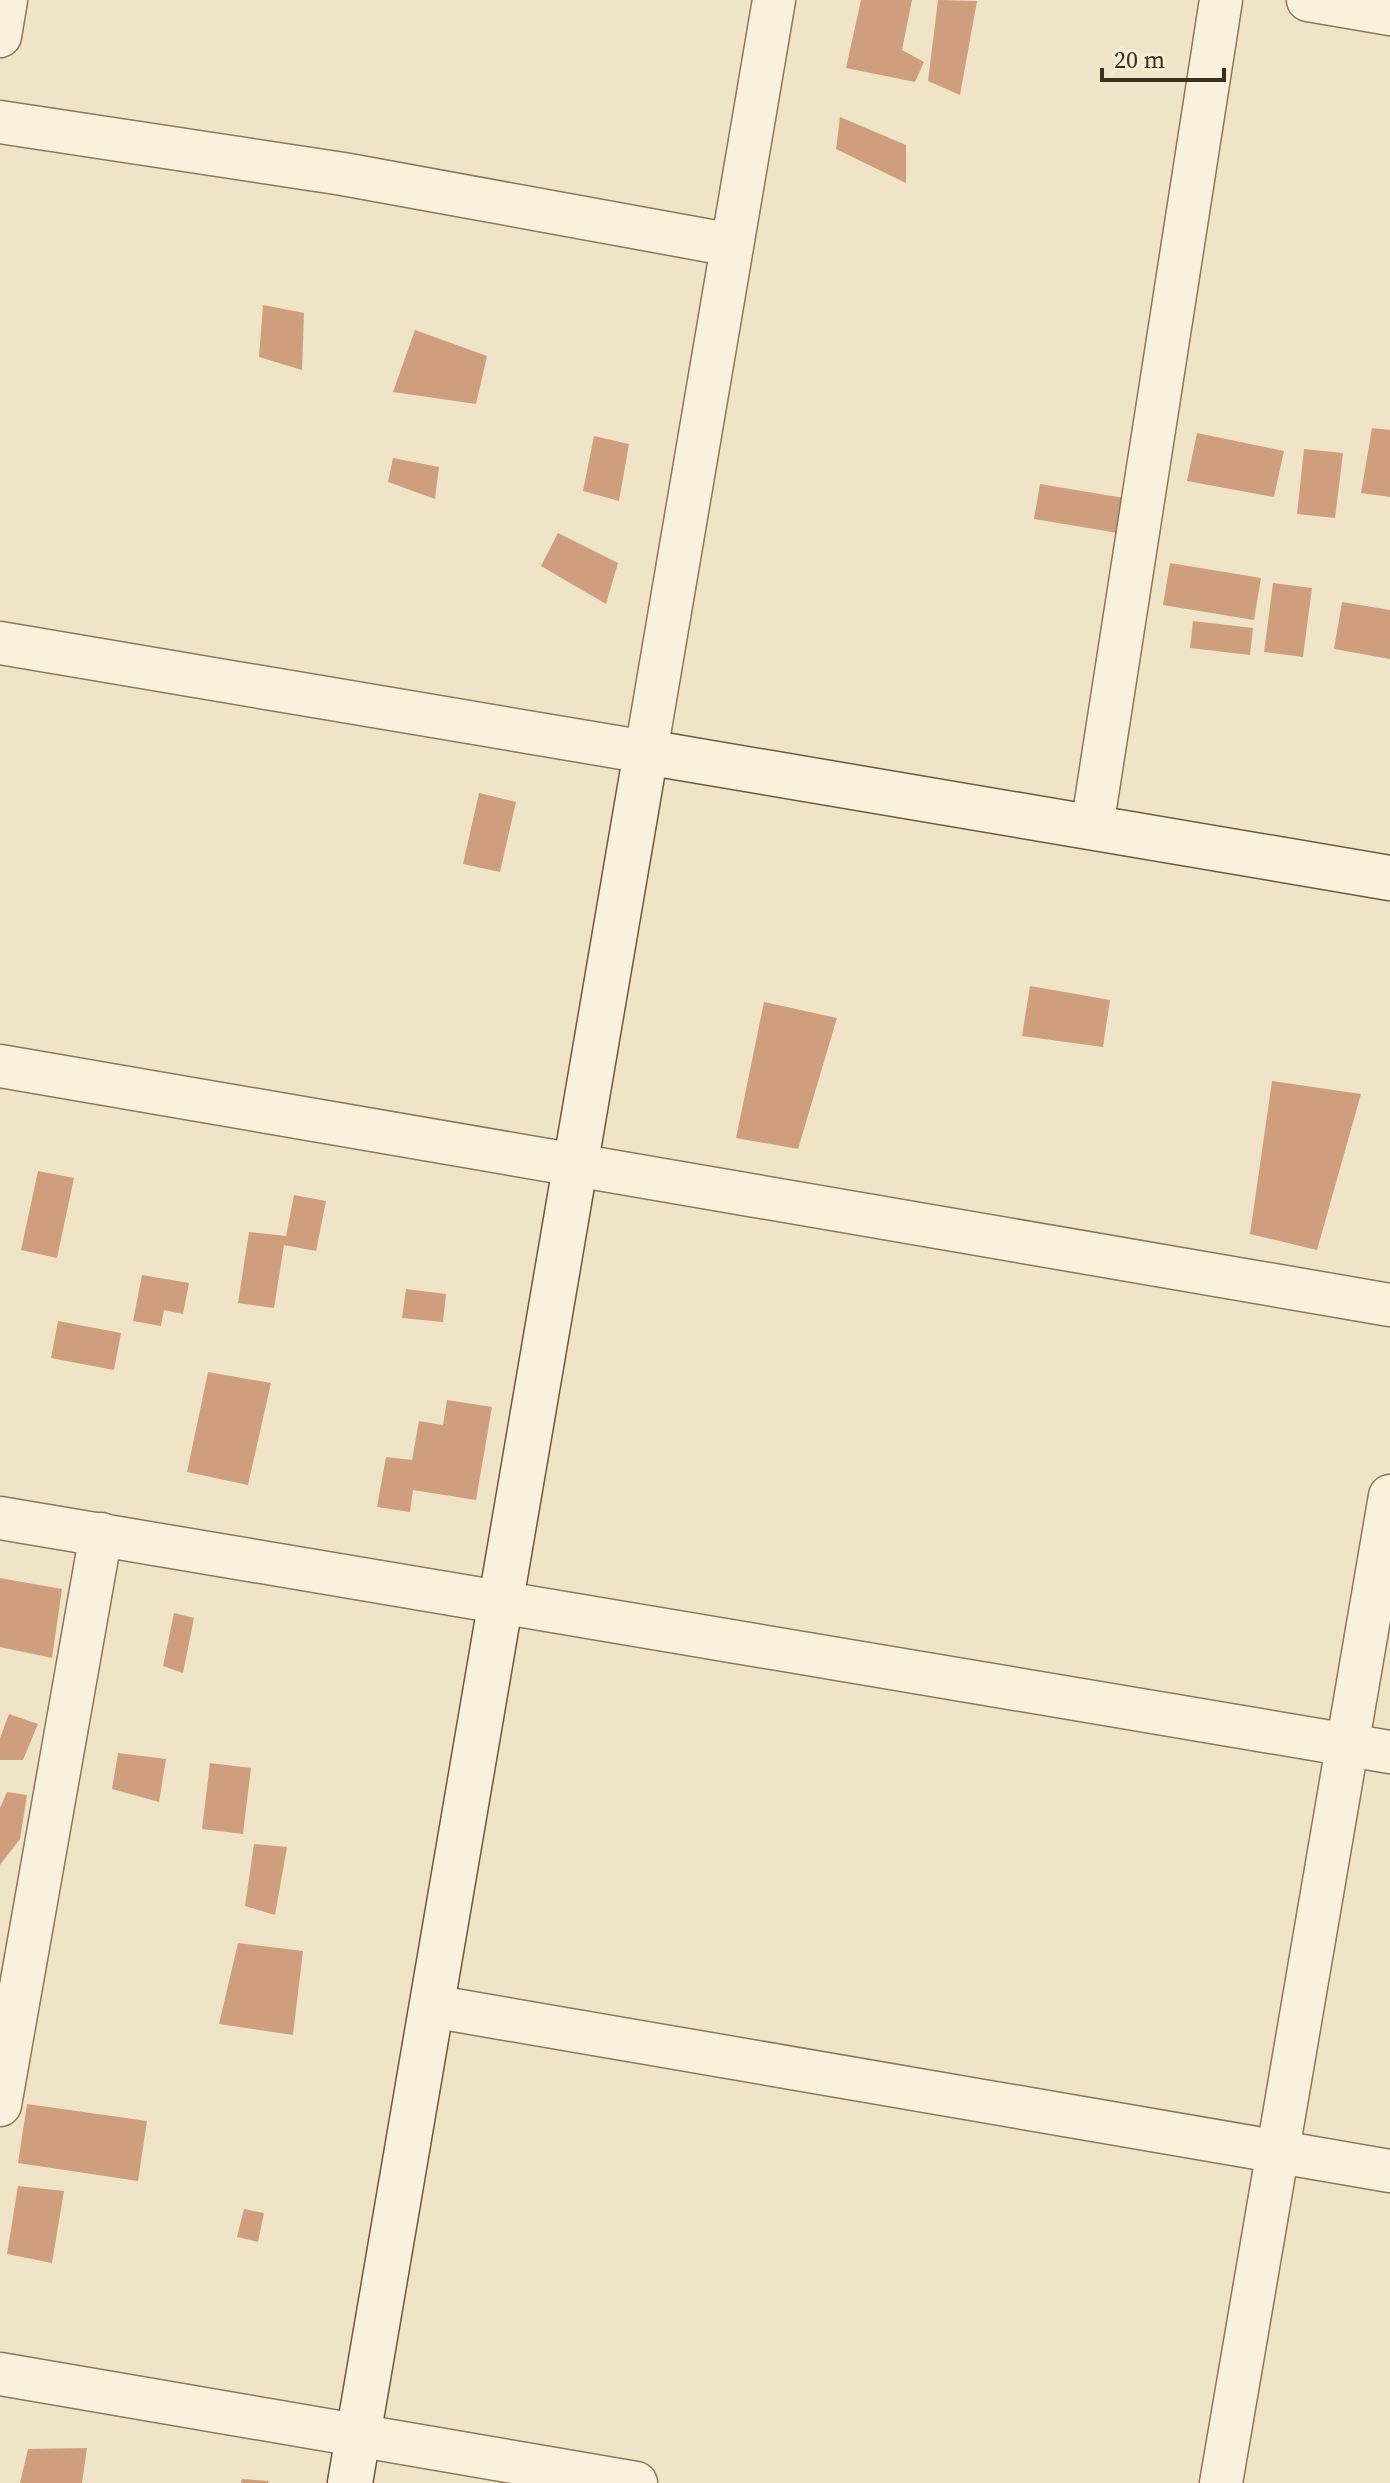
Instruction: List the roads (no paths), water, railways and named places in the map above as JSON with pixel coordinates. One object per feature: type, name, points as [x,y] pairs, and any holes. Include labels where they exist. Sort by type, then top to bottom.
[{"type":"street","points":[[0,36],[6,0]]},
{"type":"street","points":[[350,2483],[774,0]]},
{"type":"street","points":[[1092,827],[1221,0]]},
{"type":"street","points":[[1308,0],[1390,14]]},
{"type":"street","points":[[0,122],[343,174],[732,245]]},
{"type":"street","points":[[0,643],[1390,878]]},
{"type":"street","points":[[0,1066],[1390,1305]]},
{"type":"street","points":[[1221,2483],[1390,1496]]},
{"type":"street","points":[[0,1518],[1390,1752]]},
{"type":"street","points":[[0,2105],[101,1534]]},
{"type":"street","points":[[431,2006],[1390,2171]]},
{"type":"street","points":[[0,2374],[636,2483]]}]
